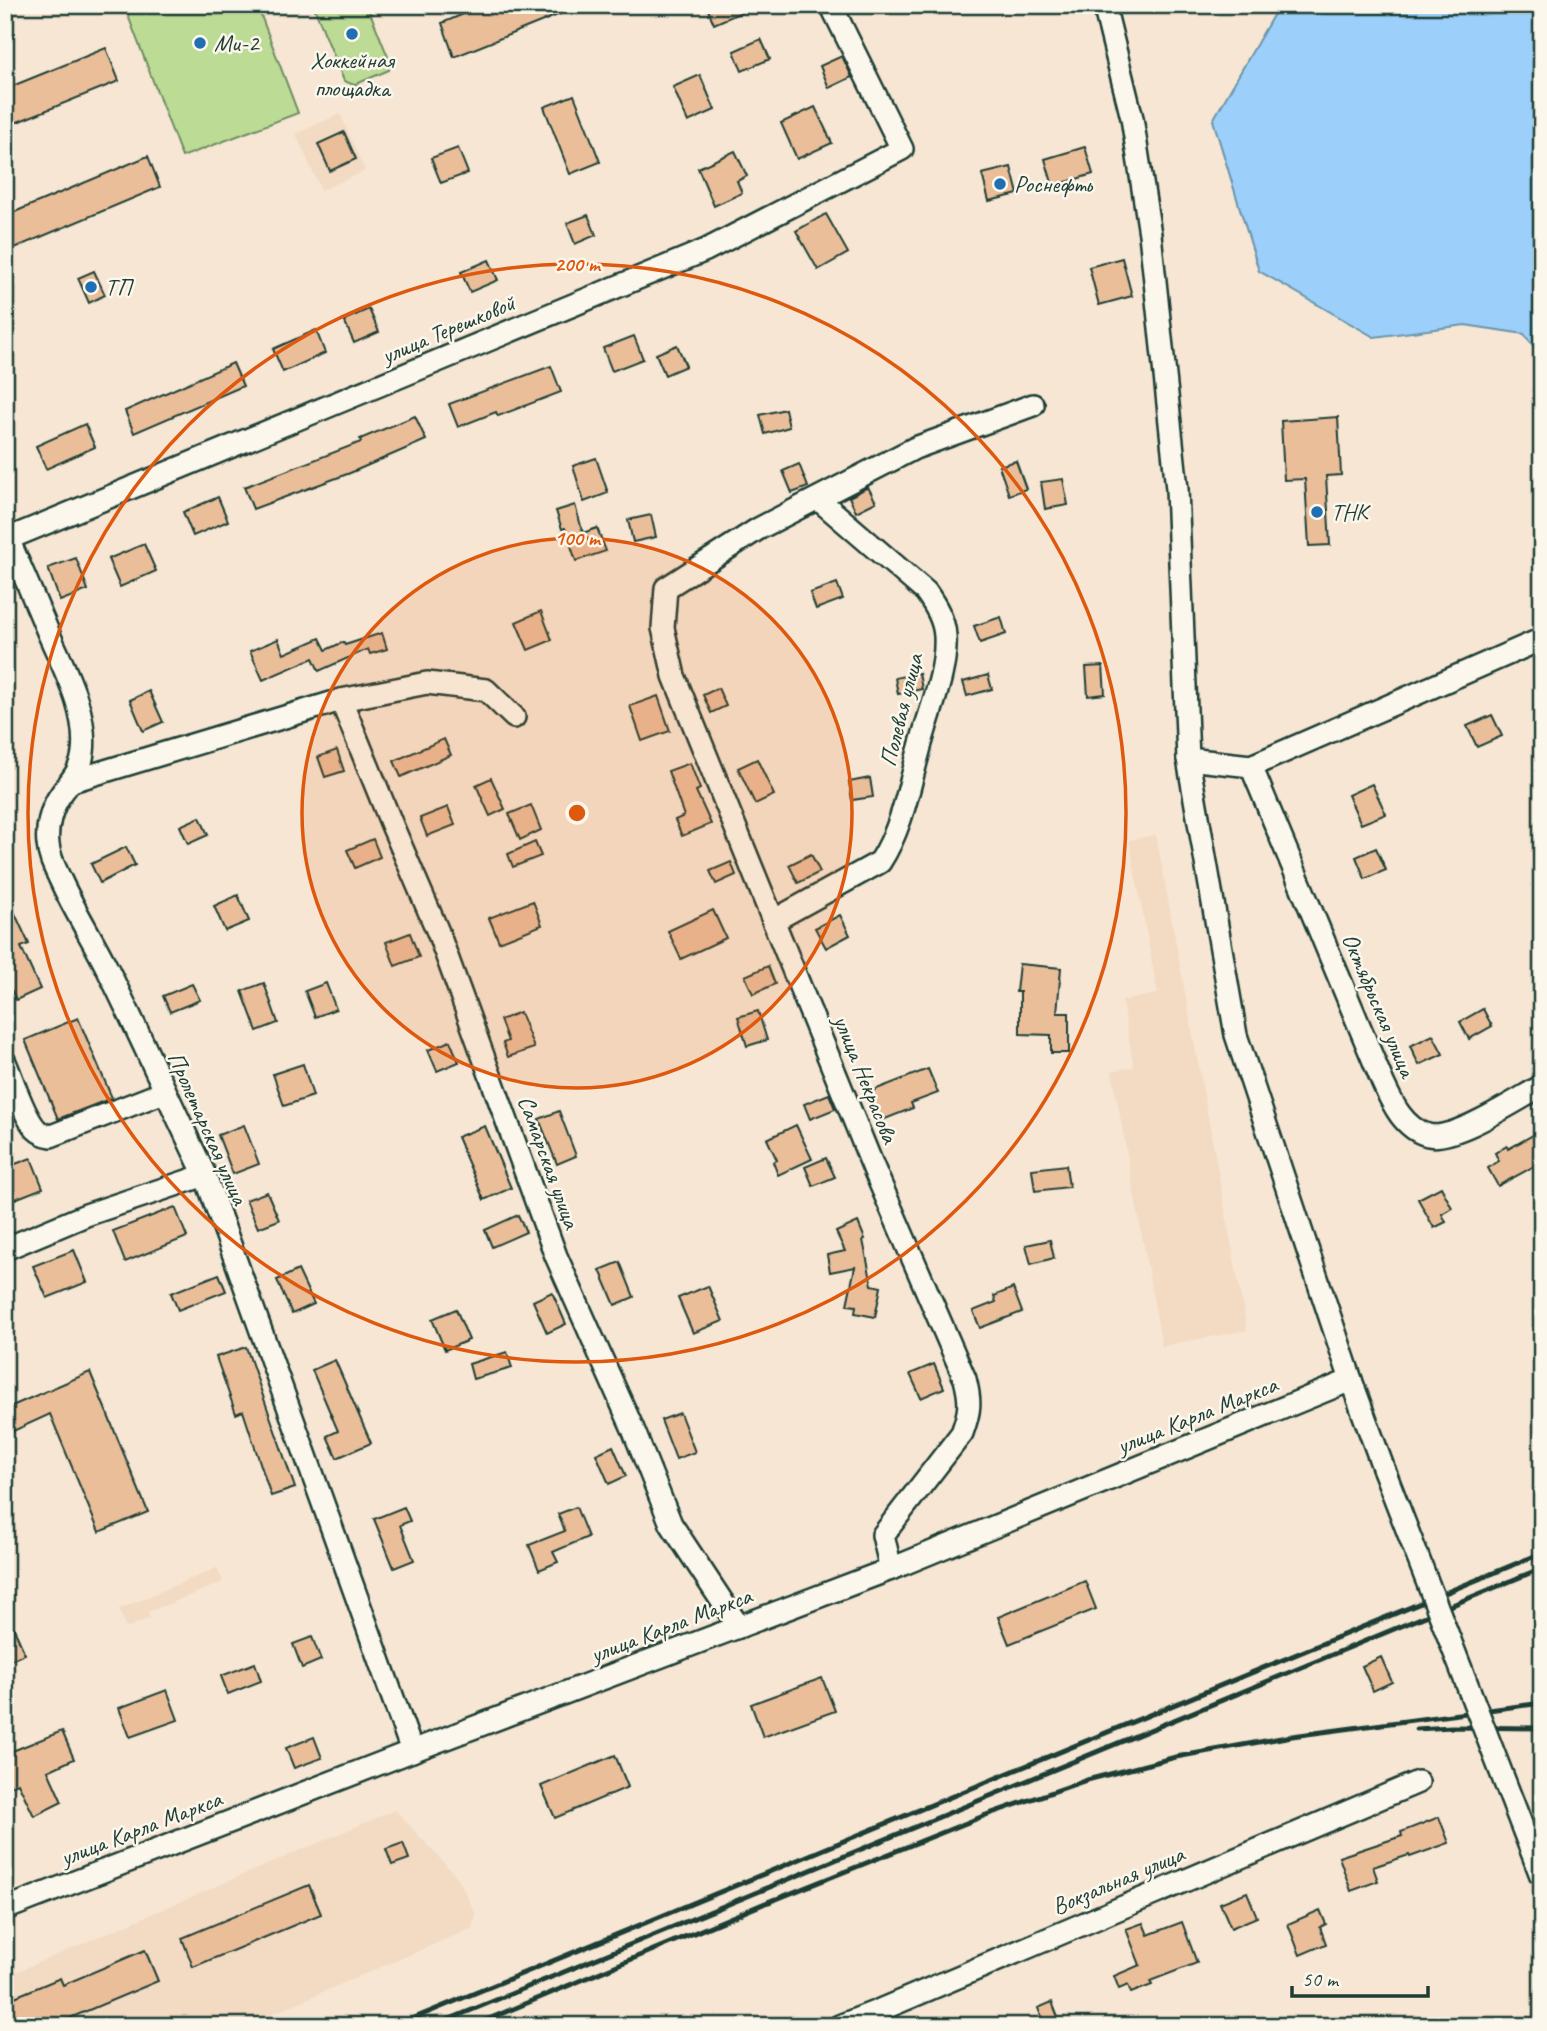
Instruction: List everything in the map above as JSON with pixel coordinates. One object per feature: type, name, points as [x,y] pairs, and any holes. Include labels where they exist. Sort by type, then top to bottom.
[{"type":"street","name":"улица Терешковой","points":[[7,540],[706,250],[902,149],[831,5]]},
{"type":"street","points":[[1104,5],[1132,118],[1150,234],[1177,489],[1188,759],[1236,1035],[1351,1380],[1542,1878]]},
{"type":"street","points":[[818,499],[915,448],[1033,405]]},
{"type":"street","name":"улица Некрасова","points":[[818,499],[758,529],[666,589],[663,628],[674,676],[874,1169],[970,1396],[970,1413],[962,1433],[883,1535],[891,1569]]},
{"type":"street","name":"Полевая улица","points":[[773,921],[880,862],[890,846],[900,819],[941,678],[945,635],[939,611],[933,601],[818,499]]},
{"type":"street","name":"Пролетарская улица","points":[[7,540],[69,679],[84,736],[80,768],[60,795],[52,812],[47,831],[51,859],[108,969],[205,1175],[412,1751]]},
{"type":"street","points":[[1188,759],[1251,766],[1542,639]]},
{"type":"street","points":[[72,781],[341,700],[426,683],[486,690],[514,717]]},
{"type":"street","name":"Самарская улица","points":[[341,700],[438,932],[556,1256],[633,1429],[671,1524],[739,1627]]},
{"type":"street","name":"Октябрьская улица","points":[[1251,766],[1383,1083],[1393,1105],[1409,1124],[1429,1135],[1452,1134],[1542,1086]]},
{"type":"street","points":[[5,1062],[35,1128],[42,1134],[51,1136],[164,1092]]},
{"type":"street","points":[[5,1249],[86,1215],[205,1175]]},
{"type":"street","name":"улица Карла Маркса","points":[[5,1909],[891,1569],[1351,1380]]},
{"type":"street","name":"Вокзальная улица","points":[[839,2026],[883,2018],[1418,1782]]},
{"type":"shaded area","points":[[340,114],[365,171],[321,190],[296,134]]},
{"type":"shaded area","points":[[1156,835],[1247,1330],[1162,1346],[1112,1071],[1134,1067],[1122,1001],[1158,994],[1129,840]]},
{"type":"shaded area","points":[[217,1568],[223,1582],[148,1612],[150,1618],[126,1628],[119,1609]]},
{"type":"shaded area","points":[[395,1810],[457,1877],[476,1915],[472,1928],[243,2026],[5,2026],[5,1977]]},
{"type":"green space","points":[[124,5],[257,5],[298,113],[182,157]]},
{"type":"green space","name":"Хоккейная площадка","points":[[313,5],[367,5],[390,62],[389,70],[354,85],[344,81]]},
{"type":"water","points":[[1279,5],[1542,5],[1542,359],[1524,334],[1465,325],[1374,337],[1259,271],[1213,120]]},
{"type":"building","points":[[485,5],[580,6],[454,57],[442,23]]},
{"type":"building","points":[[706,5],[758,5],[714,24]]},
{"type":"building","points":[[761,39],[770,59],[742,71],[734,51]]},
{"type":"building","points":[[106,48],[119,81],[5,127],[5,89]]},
{"type":"building","points":[[842,56],[852,77],[829,88],[820,66]]},
{"type":"building","points":[[700,75],[715,110],[688,122],[673,87]]},
{"type":"building","points":[[574,95],[600,162],[570,174],[544,107]]},
{"type":"building","points":[[815,107],[832,143],[797,159],[781,123]]},
{"type":"building","points":[[344,132],[356,159],[330,171],[318,144]]},
{"type":"building","points":[[1085,147],[1093,174],[1053,186],[1045,159]]},
{"type":"building","points":[[458,148],[468,173],[441,183],[431,158]]},
{"type":"building","points":[[735,151],[747,176],[737,181],[742,193],[714,206],[698,168]]},
{"type":"building","points":[[148,156],[160,187],[5,252],[5,216]]},
{"type":"building","name":"Роснефть","points":[[1011,167],[1018,194],[989,201],[982,174]]},
{"type":"building","points":[[826,214],[848,253],[818,270],[796,231]]},
{"type":"building","points":[[588,215],[596,235],[575,244],[567,223]]},
{"type":"building","points":[[1122,258],[1132,296],[1099,305],[1089,267]]},
{"type":"building","points":[[489,260],[498,280],[470,292],[461,272]]},
{"type":"building","name":"ТП","points":[[94,271],[105,295],[89,303],[78,278]]},
{"type":"building","points":[[369,309],[379,332],[354,343],[344,320]]},
{"type":"building","points":[[316,330],[325,353],[283,372],[273,349]]},
{"type":"building","points":[[634,336],[643,359],[612,371],[603,348]]},
{"type":"building","points":[[677,345],[686,366],[665,375],[656,354]]},
{"type":"building","points":[[233,363],[243,386],[134,433],[125,411]]},
{"type":"building","points":[[551,366],[561,392],[498,416],[496,412],[458,427],[449,404]]},
{"type":"building","points":[[785,409],[789,427],[765,434],[760,415]]},
{"type":"building","points":[[415,416],[426,440],[350,473],[253,509],[244,487],[361,442],[360,439]]},
{"type":"building","name":"ТНК","points":[[1338,417],[1341,475],[1326,476],[1330,545],[1309,546],[1305,479],[1284,480],[1281,421]]},
{"type":"building","points":[[85,424],[95,447],[46,469],[36,446]]},
{"type":"building","points":[[596,458],[608,493],[584,502],[573,466]]},
{"type":"building","points":[[1016,461],[1026,489],[1009,495],[999,466]]},
{"type":"building","points":[[799,464],[808,487],[792,493],[783,471]]},
{"type":"building","points":[[1063,479],[1068,505],[1045,509],[1041,482]]},
{"type":"building","points":[[868,487],[876,502],[856,512],[849,497]]},
{"type":"building","points":[[218,497],[228,521],[193,536],[183,512]]},
{"type":"building","points":[[575,505],[583,533],[597,528],[606,551],[576,561],[556,511]]},
{"type":"building","points":[[651,515],[656,537],[633,542],[628,520]]},
{"type":"building","points":[[144,544],[156,571],[120,587],[108,559]]},
{"type":"building","points":[[76,558],[88,590],[60,601],[48,568]]},
{"type":"building","points":[[837,583],[843,599],[816,609],[810,593]]},
{"type":"building","points":[[541,611],[552,640],[528,650],[516,622]]},
{"type":"building","points":[[1001,617],[1006,634],[980,643],[974,626]]},
{"type":"building","points":[[382,633],[387,649],[370,654],[368,649],[319,671],[313,658],[263,680],[250,651],[278,639],[284,654],[320,638],[326,650],[343,642],[345,645]]},
{"type":"building","points":[[1103,666],[1105,694],[1088,696],[1086,667]]},
{"type":"building","points":[[919,673],[922,689],[898,694],[895,678]]},
{"type":"building","points":[[988,675],[992,689],[967,696],[963,682]]},
{"type":"building","points":[[718,688],[726,706],[711,713],[703,695]]},
{"type":"building","points":[[149,691],[163,722],[143,731],[130,700]]},
{"type":"building","points":[[658,696],[670,731],[642,741],[630,706]]},
{"type":"building","points":[[1492,715],[1502,736],[1477,747],[1467,726]]},
{"type":"building","points":[[444,739],[451,755],[401,777],[394,761]]},
{"type":"building","points":[[337,750],[344,771],[325,777],[318,757]]},
{"type":"building","points":[[757,759],[774,795],[755,804],[738,768]]},
{"type":"building","points":[[690,763],[700,789],[696,791],[711,824],[682,836],[675,820],[684,816],[668,771]]},
{"type":"building","points":[[491,778],[505,809],[490,816],[476,785]]},
{"type":"building","points":[[870,778],[873,797],[852,800],[849,782]]},
{"type":"building","points":[[1372,784],[1386,814],[1361,824],[1348,795]]},
{"type":"building","points":[[531,805],[541,830],[520,840],[509,814]]},
{"type":"building","points":[[448,807],[455,825],[427,836],[420,818]]},
{"type":"building","points":[[200,817],[208,835],[188,844],[180,826]]},
{"type":"building","points":[[373,839],[380,857],[355,868],[347,850]]},
{"type":"building","points":[[535,842],[541,856],[513,867],[508,854]]},
{"type":"building","points":[[126,847],[135,865],[100,883],[91,864]]},
{"type":"building","points":[[1376,848],[1386,870],[1365,879],[1356,857]]},
{"type":"building","points":[[811,854],[820,872],[798,883],[789,865]]},
{"type":"building","points":[[731,862],[736,875],[716,884],[710,871]]},
{"type":"building","points":[[5,892],[29,944],[21,947],[40,989],[16,1000],[5,977]]},
{"type":"building","points":[[238,895],[249,921],[225,931],[214,906]]},
{"type":"building","points":[[533,901],[542,925],[499,942],[489,918]]},
{"type":"building","points":[[713,910],[726,938],[681,959],[668,931]]},
{"type":"building","points":[[840,915],[850,935],[826,948],[815,928]]},
{"type":"building","points":[[410,933],[419,957],[395,966],[386,942]]},
{"type":"building","points":[[1019,964],[1061,968],[1057,1013],[1069,1013],[1069,1053],[1051,1053],[1051,1035],[1020,1034],[1020,992],[1016,992]]},
{"type":"building","points":[[768,966],[775,984],[753,994],[745,976]]},
{"type":"building","points":[[264,983],[278,1023],[257,1031],[242,991]]},
{"type":"building","points":[[326,983],[336,1009],[315,1017],[305,991]]},
{"type":"building","points":[[192,984],[200,1000],[170,1012],[163,996]]},
{"type":"building","points":[[1483,1009],[1492,1026],[1469,1039],[1460,1022]]},
{"type":"building","points":[[758,1011],[767,1040],[747,1046],[738,1017]]},
{"type":"building","points":[[520,1012],[534,1048],[508,1057],[503,1043],[508,1041],[500,1020]]},
{"type":"building","points":[[78,1018],[112,1098],[58,1119],[25,1040]]},
{"type":"building","points":[[1433,1035],[1443,1054],[1419,1065],[1410,1046]]},
{"type":"building","points":[[450,1041],[459,1062],[437,1071],[428,1050]]},
{"type":"building","points":[[303,1064],[313,1096],[284,1106],[273,1074]]},
{"type":"building","points":[[928,1069],[938,1093],[911,1103],[913,1108],[880,1121],[869,1092]]},
{"type":"building","points":[[829,1094],[835,1109],[810,1119],[804,1104]]},
{"type":"building","points":[[559,1111],[576,1156],[557,1164],[539,1119]]},
{"type":"building","points":[[244,1125],[259,1164],[233,1174],[218,1135]]},
{"type":"building","points":[[796,1125],[812,1159],[778,1175],[773,1162],[777,1160],[767,1139]]},
{"type":"building","points":[[485,1126],[511,1188],[484,1200],[457,1137]]},
{"type":"building","points":[[1542,1130],[1542,1162],[1498,1186],[1488,1168],[1499,1161],[1495,1153],[1507,1146],[1508,1149]]},
{"type":"building","points":[[31,1158],[43,1188],[5,1203],[5,1168]]},
{"type":"building","points":[[826,1158],[835,1177],[813,1186],[805,1167]]},
{"type":"building","points":[[1066,1165],[1069,1187],[1035,1191],[1032,1169]]},
{"type":"building","points":[[1441,1187],[1452,1208],[1442,1214],[1446,1222],[1434,1228],[1418,1199]]},
{"type":"building","points":[[267,1192],[279,1220],[258,1228],[246,1200]]},
{"type":"building","points":[[175,1207],[187,1237],[125,1262],[113,1231]]},
{"type":"building","points":[[518,1215],[526,1232],[492,1247],[485,1230]]},
{"type":"building","points":[[858,1222],[865,1239],[863,1240],[872,1285],[881,1287],[875,1317],[855,1313],[856,1306],[847,1305],[855,1267],[830,1272],[827,1255],[845,1251],[836,1232]]},
{"type":"building","points":[[1050,1240],[1054,1258],[1031,1264],[1026,1245]]},
{"type":"building","points":[[74,1250],[87,1282],[47,1298],[33,1266]]},
{"type":"building","points":[[620,1262],[634,1297],[615,1305],[600,1270]]},
{"type":"building","points":[[298,1270],[314,1304],[292,1314],[277,1280]]},
{"type":"building","points":[[219,1274],[226,1291],[178,1310],[171,1293]]},
{"type":"building","points":[[708,1286],[723,1321],[693,1333],[678,1298]]},
{"type":"building","points":[[1013,1288],[1022,1312],[980,1328],[973,1311],[996,1302],[994,1296]]},
{"type":"building","points":[[552,1292],[566,1324],[547,1333],[533,1301]]},
{"type":"building","points":[[456,1309],[469,1340],[445,1350],[432,1319]]},
{"type":"building","points":[[246,1347],[295,1488],[271,1496],[243,1411],[236,1414],[216,1357]]},
{"type":"building","points":[[507,1352],[512,1368],[473,1379],[469,1364]]},
{"type":"building","points":[[335,1360],[371,1443],[337,1458],[327,1436],[338,1431],[312,1370]]},
{"type":"building","points":[[934,1364],[944,1388],[921,1398],[910,1374]]},
{"type":"building","points":[[90,1372],[148,1512],[99,1532],[50,1414],[9,1433],[5,1423],[5,1409]]},
{"type":"building","points":[[680,1413],[695,1452],[676,1459],[661,1420]]},
{"type":"building","points":[[613,1446],[626,1476],[609,1484],[596,1454]]},
{"type":"building","points":[[404,1507],[410,1521],[400,1525],[414,1560],[394,1568],[374,1519]]},
{"type":"building","points":[[576,1507],[588,1537],[553,1552],[558,1562],[539,1570],[529,1545],[565,1531],[558,1514]]},
{"type":"building","points":[[1085,1581],[1096,1609],[1009,1644],[998,1617]]},
{"type":"building","points":[[5,1608],[25,1654],[5,1662]]},
{"type":"building","points":[[312,1637],[321,1660],[302,1668],[293,1644]]},
{"type":"building","points":[[1381,1657],[1392,1682],[1373,1691],[1362,1666]]},
{"type":"building","points":[[255,1663],[261,1681],[228,1694],[221,1676]]},
{"type":"building","points":[[822,1678],[835,1711],[763,1737],[751,1704]]},
{"type":"building","points":[[167,1690],[178,1720],[130,1737],[119,1708]]},
{"type":"building","points":[[62,1731],[74,1759],[48,1771],[62,1802],[34,1816],[18,1783],[11,1786],[5,1773],[5,1754]]},
{"type":"building","points":[[314,1737],[322,1758],[294,1768],[286,1748]]},
{"type":"building","points":[[615,1755],[628,1787],[555,1818],[541,1786]]},
{"type":"building","points":[[1439,1817],[1449,1843],[1373,1867],[1378,1881],[1351,1891],[1339,1857],[1402,1836],[1401,1832]]},
{"type":"building","points":[[403,1843],[409,1859],[392,1865],[386,1849]]},
{"type":"building","points":[[309,1885],[321,1914],[193,1967],[182,1938]]},
{"type":"building","points":[[1247,1892],[1257,1917],[1231,1928],[1220,1903]]},
{"type":"building","points":[[1320,1910],[1326,1924],[1320,1927],[1326,1944],[1300,1955],[1288,1924]]},
{"type":"building","points":[[1182,1922],[1197,1963],[1150,1981],[1152,1985],[1131,1993],[1128,1985],[1119,1989],[1114,1976],[1140,1965],[1126,1929],[1143,1923],[1148,1935]]},
{"type":"building","points":[[145,1950],[158,1981],[51,2026],[8,2026],[5,2019],[5,2001],[60,1978],[63,1985]]},
{"type":"building","points":[[1052,2002],[1059,2020],[1045,2026],[1038,2008]]},
{"type":"railway","points":[[395,2026],[1542,1553]]},
{"type":"railway","points":[[433,2026],[1542,1568]]},
{"type":"railway","points":[[769,1902],[986,1815],[1087,1780],[1176,1757],[1292,1736],[1542,1703]]},
{"type":"railway","points":[[1416,1729],[1542,1728]]},
{"type":"railway","points":[[472,2026],[775,1899]]},
{"type":"place","name":"Хоккейная площадка","points":[[352,34]]},
{"type":"place","name":"Ми-2","points":[[200,43]]},
{"type":"place","name":"Роснефть","points":[[1000,184]]},
{"type":"place","name":"ТП","points":[[91,287]]},
{"type":"place","name":"ТНК","points":[[1317,512]]}]
